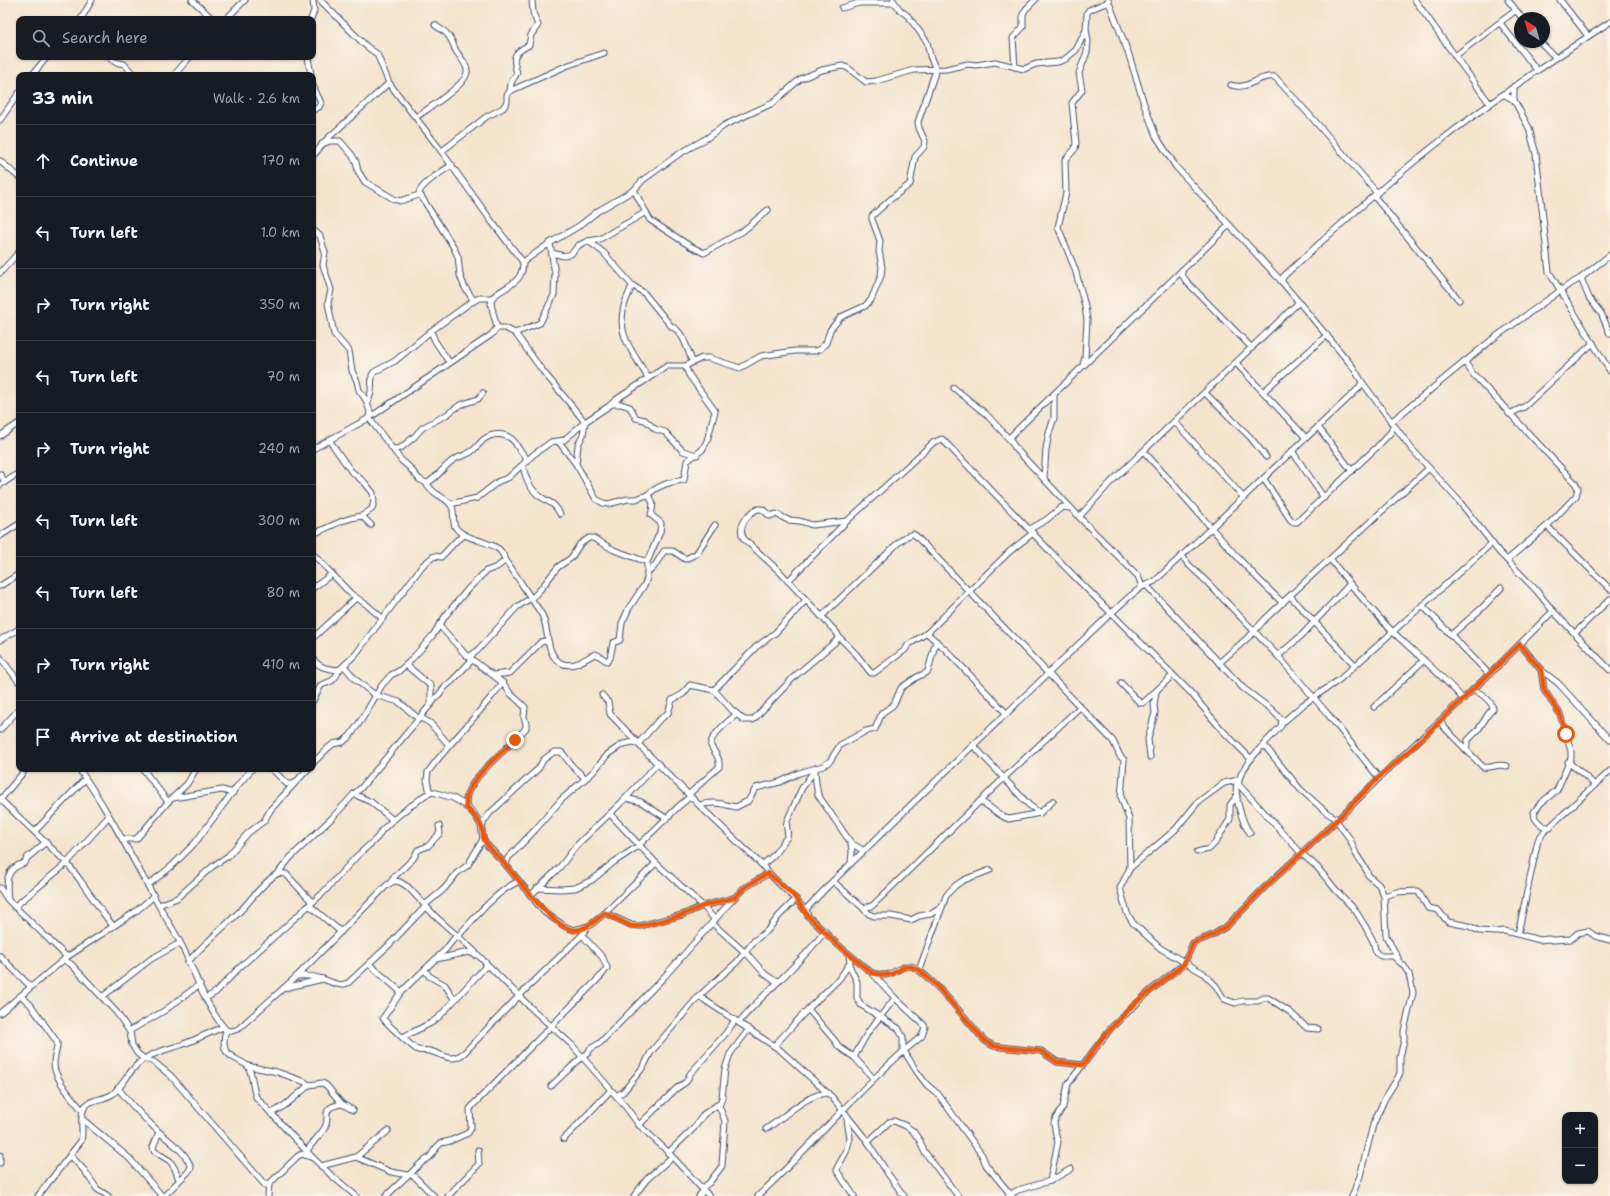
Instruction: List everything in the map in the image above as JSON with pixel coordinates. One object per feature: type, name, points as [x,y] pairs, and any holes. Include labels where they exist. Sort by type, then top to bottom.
[{"type":"street","points":[[82,16],[92,0]]},
{"type":"street","points":[[192,0],[210,16]]},
{"type":"street","points":[[229,16],[245,0]]},
{"type":"street","points":[[312,16],[314,11],[313,0]]},
{"type":"street","points":[[320,0],[366,46],[377,54],[389,83],[442,151],[523,262],[522,273],[519,278],[492,298],[479,298],[474,301],[432,331],[395,361],[372,375],[371,392],[368,403]]},
{"type":"street","points":[[442,151],[486,117],[503,108],[507,102],[507,95],[510,91],[511,83],[517,73],[514,57],[517,52],[529,45],[531,35],[538,25],[533,13],[532,0]]},
{"type":"street","points":[[1015,67],[1013,38],[1023,27],[1023,14],[1035,0]]},
{"type":"street","points":[[1415,0],[1490,104]]},
{"type":"street","points":[[1455,56],[1516,11],[1508,0]]},
{"type":"street","points":[[1560,0],[1588,36]]},
{"type":"street","points":[[450,504],[477,498],[499,481],[508,478],[532,455],[551,442],[559,442],[572,435],[585,422],[667,366],[684,366],[702,358],[709,358],[740,368],[761,356],[795,350],[815,351],[820,349],[826,343],[830,330],[841,317],[865,306],[871,300],[881,276],[882,267],[880,241],[872,216],[910,184],[915,157],[924,147],[925,141],[918,122],[936,70],[930,56],[927,42],[908,16],[893,1],[859,3],[842,8]]},
{"type":"street","points":[[1082,368],[1085,357],[1087,320],[1085,306],[1075,269],[1058,227],[1066,193],[1066,160],[1075,149],[1076,143],[1072,103],[1082,90],[1079,73],[1087,52],[1087,13],[1108,1],[1129,55],[1144,104],[1156,136],[1176,167],[1228,226],[1282,282],[1327,335],[1353,367],[1392,424],[1411,448],[1459,501],[1492,543],[1536,590],[1553,611],[1610,670]]},
{"type":"street","points":[[1282,282],[1283,277],[1286,274],[1375,195],[1439,142],[1555,57],[1610,22]]},
{"type":"street","points":[[1500,23],[1537,70]]},
{"type":"street","points":[[416,117],[456,88],[464,80],[467,74],[467,69],[452,40],[443,30],[435,25]]},
{"type":"street","points":[[523,262],[550,243],[634,190],[643,180],[679,154],[707,138],[724,125],[773,103],[800,79],[822,70],[842,66],[848,68],[866,82],[876,82],[914,70],[936,70],[968,64],[976,65],[995,62],[1024,69],[1036,64],[1064,60],[1076,50],[1086,30]]},
{"type":"street","points":[[1546,48],[1555,57]]},
{"type":"street","points":[[510,91],[566,66],[604,53]]},
{"type":"street","points":[[34,72],[44,60]]},
{"type":"street","points":[[112,60],[124,64],[131,72]]},
{"type":"street","points":[[177,72],[187,60]]},
{"type":"street","points":[[308,60],[310,72]]},
{"type":"street","points":[[1231,85],[1238,88],[1268,76],[1275,77],[1314,120],[1459,300]]},
{"type":"street","points":[[322,144],[389,83]]},
{"type":"street","points":[[1514,86],[1514,100],[1530,132],[1536,154],[1547,264],[1551,276],[1610,371]]},
{"type":"street","points":[[316,92],[321,103],[319,107],[316,108]]},
{"type":"street","points":[[1503,94],[1514,100]]},
{"type":"street","points":[[0,120],[16,97]]},
{"type":"street","points":[[316,147],[330,141],[340,141],[352,155],[356,162],[358,171],[365,182],[394,200],[400,201],[419,195]]},
{"type":"street","points":[[0,161],[16,174]]},
{"type":"street","points":[[452,165],[425,185],[419,191],[419,195],[453,246],[458,257],[458,264],[464,286],[474,301]]},
{"type":"street","points":[[634,190],[650,220],[690,246],[704,253],[743,231],[768,210]]},
{"type":"street","points":[[552,253],[564,256],[571,254],[580,245],[588,241],[600,239],[646,212]]},
{"type":"street","points":[[1010,440],[1011,436],[1228,226]]},
{"type":"street","points":[[316,233],[320,236],[325,252],[323,265],[331,290],[328,303],[334,334],[349,351],[349,362],[358,388],[368,403],[370,412],[369,418],[401,460],[419,479],[426,483],[434,492],[450,504],[454,513],[454,523],[456,528],[465,535],[497,547],[502,552],[544,618],[548,643],[556,658],[560,662],[574,665],[595,654],[599,655],[606,661],[610,658],[613,643],[620,640],[622,623],[628,608],[645,584],[647,573],[646,562],[660,532],[660,522],[651,515],[653,504],[651,498],[647,495]]},
{"type":"street","points":[[588,241],[603,252],[632,285],[644,293],[667,322],[681,334],[692,362]]},
{"type":"street","points":[[515,334],[540,323],[554,295],[555,274],[550,243]]},
{"type":"street","points":[[1,272],[16,255]]},
{"type":"street","points":[[1264,479],[1293,522],[1301,520],[1391,432],[1392,424],[1464,361],[1560,291],[1581,278],[1610,255]]},
{"type":"street","points":[[1182,270],[1182,275],[1187,282],[1252,348]]},
{"type":"street","points":[[1581,278],[1589,298],[1602,313],[1610,334]]},
{"type":"street","points":[[632,285],[624,305],[622,331],[648,378]]},
{"type":"street","points":[[492,298],[491,304],[497,328]]},
{"type":"street","points":[[1079,517],[1110,483],[1299,302]]},
{"type":"street","points":[[316,447],[369,418],[449,362],[491,335],[497,328],[506,328],[515,334],[585,422],[583,435],[578,445],[576,464]]},
{"type":"street","points":[[432,331],[436,341],[449,362]]},
{"type":"street","points":[[1264,392],[1327,335]]},
{"type":"street","points":[[1509,414],[1524,407],[1593,343]]},
{"type":"street","points":[[1464,361],[1473,374],[1578,488],[1576,496],[1547,526],[1507,560]]},
{"type":"street","points":[[1236,363],[1306,438]]},
{"type":"street","points":[[559,442],[576,464],[596,499],[603,503],[608,504],[628,499],[636,499],[647,495],[662,484],[684,480],[687,461],[697,455],[707,442],[715,411],[684,366]]},
{"type":"street","points":[[806,911],[850,863],[973,745],[1112,613],[1144,586],[1155,581],[1212,529],[1359,388],[1362,382]]},
{"type":"street","points":[[954,388],[986,414],[1079,517],[1138,576],[1144,586],[1243,688],[1280,717],[1282,723]]},
{"type":"street","points":[[393,449],[401,448],[422,428],[450,413],[460,405],[478,399],[483,393]]},
{"type":"street","points":[[1205,393],[1250,438],[1266,457]]},
{"type":"street","points":[[1044,479],[1047,441],[1054,418],[1054,394]]},
{"type":"street","points":[[612,404],[621,404],[630,407],[636,418],[645,420],[655,428],[665,432],[683,451],[697,455]]},
{"type":"street","points":[[1175,422],[1244,498]]},
{"type":"street","points":[[0,436],[16,425]]},
{"type":"street","points":[[1318,427],[1352,471]]},
{"type":"street","points":[[426,483],[434,479],[454,459],[467,454],[483,440],[492,436],[502,434],[507,435],[512,438],[526,457],[526,476],[534,491],[542,498],[553,503],[560,514]]},
{"type":"street","points":[[788,581],[847,521],[934,442],[942,439],[1074,576],[1191,693],[1222,730],[1251,759]]},
{"type":"street","points":[[316,533],[347,519],[362,516],[372,509],[374,501],[373,493],[365,483],[351,471],[329,440]]},
{"type":"street","points":[[1292,451],[1324,498]]},
{"type":"street","points":[[1144,452],[1201,514],[1238,559],[1283,603]]},
{"type":"street","points":[[1220,663],[1414,480],[1429,468]]},
{"type":"street","points":[[0,474],[2,484],[16,475]]},
{"type":"street","points":[[847,521],[812,525],[800,521],[788,520],[776,514],[770,516],[762,509],[758,509],[752,511],[742,525],[741,534],[744,540],[788,581],[822,616],[871,673],[874,673],[905,650],[908,645],[927,633],[969,590],[1032,531],[1062,507],[1071,508]]},
{"type":"street","points":[[362,516],[371,525]]},
{"type":"street","points":[[647,573],[654,567],[664,551],[673,551],[684,559],[692,557],[696,554],[715,525]]},
{"type":"street","points":[[0,536],[16,526]]},
{"type":"street","points":[[1547,526],[1610,589]]},
{"type":"street","points":[[822,616],[898,543],[910,534],[916,536],[1113,741],[1120,756],[1124,760],[1121,797],[1129,819],[1130,868]]},
{"type":"street","points":[[316,694],[321,684],[330,683],[333,681],[339,670],[355,655],[423,565],[434,556],[441,558],[457,540],[465,535]]},
{"type":"street","points":[[188,962],[200,948],[242,909],[263,885],[278,873],[290,858],[332,818],[354,794],[362,788],[413,724],[452,681],[470,658],[517,607],[534,596],[547,583],[558,567],[570,558],[580,544],[589,538],[614,550],[646,562]]},
{"type":"street","points":[[1250,833],[1246,828],[1235,789],[1238,780],[1251,759],[1282,723],[1313,697],[1339,680],[1492,543]]},
{"type":"street","points":[[1182,556],[1278,656],[1378,778]]},
{"type":"street","points":[[316,557],[356,598],[382,618]]},
{"type":"street","points":[[1330,559],[1392,631],[1463,699]]},
{"type":"street","points":[[316,760],[333,744],[343,742],[350,736],[382,685],[391,675],[406,664],[433,636],[440,624],[457,602],[486,571],[497,567],[506,560]]},
{"type":"street","points":[[316,586],[332,574]]},
{"type":"street","points":[[0,586],[16,576]]},
{"type":"street","points":[[1278,656],[1300,637],[1350,584]]},
{"type":"street","points":[[1451,635],[1482,608],[1500,588]]},
{"type":"street","points":[[1290,596],[1355,665]]},
{"type":"street","points":[[316,635],[356,598]]},
{"type":"street","points":[[1575,633],[1610,599]]},
{"type":"street","points":[[714,690],[756,647],[775,633],[806,600]]},
{"type":"street","points":[[1422,605],[1489,674]]},
{"type":"street","points":[[1050,1181],[1058,1142],[1054,1123],[1063,1107],[1068,1084],[1103,1037],[1133,1005],[1184,964],[1193,943],[1213,935],[1227,926],[1301,853],[1337,820],[1378,778],[1440,721],[1553,611]]},
{"type":"street","points":[[440,624],[453,639],[459,649],[494,675],[525,707],[524,717],[526,728],[493,761],[469,789],[466,797],[466,807]]},
{"type":"street","points":[[0,640],[16,631]]},
{"type":"street","points":[[927,633],[1007,714]]},
{"type":"street","points":[[506,865],[508,858],[561,800],[600,764],[608,754],[623,744],[638,743],[658,721],[668,713],[672,700],[683,694],[690,685],[714,690],[744,720],[753,720],[795,676],[839,637]]},
{"type":"street","points":[[494,675],[510,673],[524,657],[541,642],[545,641],[548,643]]},
{"type":"street","points":[[699,805],[712,802],[722,802],[736,807],[748,801],[756,788],[780,782],[799,773],[824,766],[830,761],[840,745],[866,731],[875,729],[882,713],[896,702],[901,688],[917,676],[926,674],[936,641]]},
{"type":"street","points":[[1520,644],[1541,670],[1558,683],[1610,740]]},
{"type":"street","points":[[0,657],[16,678]]},
{"type":"street","points":[[1374,707],[1424,660]]},
{"type":"street","points":[[316,662],[320,666],[339,670]]},
{"type":"street","points":[[406,664],[431,686],[431,704]]},
{"type":"street","points":[[344,666],[356,680],[375,695],[399,702],[420,718],[430,723],[449,745]]},
{"type":"street","points":[[1541,670],[1544,690],[1560,714],[1570,751],[1570,758],[1557,790],[1541,803],[1534,812],[1535,818],[1538,822],[1543,826],[1550,828]]},
{"type":"street","points":[[1121,683],[1140,703],[1146,702],[1173,676]]},
{"type":"street","points":[[430,794],[427,780],[428,772],[449,745],[503,683]]},
{"type":"street","points":[[1466,750],[1468,740],[1478,730],[1493,709],[1492,705],[1473,689]]},
{"type":"street","points":[[1150,757],[1148,739],[1155,714],[1154,705],[1156,692]]},
{"type":"street","points":[[602,695],[608,702],[610,714],[638,743],[699,805],[796,899],[806,911],[808,916],[825,930],[838,945],[872,973],[925,1027],[922,1036],[873,1078],[844,1111],[758,1196]]},
{"type":"street","points":[[863,908],[872,906],[1005,777],[1080,707]]},
{"type":"street","points":[[0,730],[16,712]]},
{"type":"street","points":[[537,888],[576,888],[598,876],[614,862],[639,845],[719,767],[720,761],[711,741],[725,724],[737,714]]},
{"type":"street","points":[[1440,721],[1484,768],[1498,764],[1507,766]]},
{"type":"street","points":[[973,745],[1005,777],[1029,805],[1040,813]]},
{"type":"street","points":[[1264,745],[1300,788],[1327,813],[1337,820],[1350,838],[1356,854],[1368,875],[1379,885],[1384,896],[1386,936],[1399,960],[1409,974],[1413,993],[1404,1031],[1400,1073],[1384,1100],[1373,1125],[1360,1176],[1353,1195]]},
{"type":"street","points":[[297,976],[306,975],[343,986],[348,983],[389,945],[425,905],[444,889],[457,873],[468,865],[483,839],[482,828],[484,821],[490,813],[539,768],[543,760],[554,752],[561,752],[572,766],[585,778]]},
{"type":"street","points":[[1568,762],[1594,785]]},
{"type":"street","points":[[531,895],[560,867],[576,846],[626,798],[658,763]]},
{"type":"street","points":[[816,769],[818,795],[851,843],[864,851]]},
{"type":"street","points":[[762,865],[773,856],[787,837],[788,834],[786,825],[792,810],[802,788],[816,769]]},
{"type":"street","points":[[1518,934],[1538,840],[1610,770]]},
{"type":"street","points":[[23,772],[0,799],[67,863],[113,926]]},
{"type":"street","points":[[81,772],[124,839],[180,943],[206,998],[225,1029],[224,1039],[226,1051],[230,1057],[248,1066],[276,1072],[305,1082],[309,1085]]},
{"type":"street","points":[[146,772],[170,800]]},
{"type":"street","points":[[124,839],[136,839],[170,800],[187,784],[194,772]]},
{"type":"street","points":[[148,885],[172,866],[195,843],[250,772]]},
{"type":"street","points":[[275,772],[287,784],[293,784]]},
{"type":"street","points":[[159,906],[177,898],[213,866],[228,856],[248,833],[264,821],[271,809],[305,772]]},
{"type":"street","points":[[35,831],[86,779]]},
{"type":"street","points":[[1238,780],[1224,783],[1198,802],[1175,830],[1155,849],[1130,868],[1120,888],[1127,912],[1133,923],[1150,941],[1184,964],[1203,973],[1216,986],[1224,999],[1235,1003],[1242,1001],[1258,1001],[1263,998],[1268,998],[1290,1012],[1307,1028],[1318,1030]]},
{"type":"street","points":[[1238,780],[1241,788],[1301,853],[1317,867],[1355,910],[1365,926],[1378,955],[1390,955],[1399,960]]},
{"type":"street","points":[[170,800],[222,790],[233,793]]},
{"type":"street","points":[[206,998],[216,992],[239,968],[310,904],[357,856],[377,838],[382,830],[410,806],[433,792],[442,794],[453,798],[466,807],[474,814],[482,828]]},
{"type":"street","points":[[354,794],[371,802],[393,820]]},
{"type":"street","points":[[1197,852],[1209,849],[1215,843],[1230,819],[1230,805],[1236,796]]},
{"type":"street","points":[[626,798],[641,802],[666,818]]},
{"type":"street","points":[[980,801],[991,807],[1005,818],[1009,819],[1040,813],[1053,801]]},
{"type":"street","points":[[610,814],[656,863],[703,906],[713,921],[744,952],[772,979],[779,981]]},
{"type":"street","points":[[14,907],[67,863],[109,816]]},
{"type":"street","points":[[38,1196],[83,1136],[83,1111],[87,1104],[110,1096],[118,1088],[133,1067],[144,1059],[163,1050],[225,1029],[232,1031],[238,1029],[297,976],[391,882],[395,876],[413,859],[418,850],[428,846],[435,840],[440,833],[439,826]]},
{"type":"street","points":[[483,839],[544,912],[566,927],[574,930],[589,926]]},
{"type":"street","points":[[8,900],[7,878],[9,873],[16,866],[25,863],[27,858],[46,842]]},
{"type":"street","points":[[850,863],[852,852],[851,843]]},
{"type":"street","points":[[519,881],[511,884],[457,936],[445,950],[402,992],[383,1018],[402,1037],[418,1050],[430,1051],[454,1059],[460,1056],[582,935],[589,926],[605,913],[656,863]]},
{"type":"street","points":[[919,970],[946,896],[956,884],[990,870]]},
{"type":"street","points":[[278,873],[286,874],[310,904],[341,932]]},
{"type":"street","points":[[551,1086],[588,1053],[590,1049],[600,1043],[664,976],[744,888],[768,873]]},
{"type":"street","points":[[833,881],[869,914],[874,916],[891,916],[911,920],[919,916],[938,911],[942,906]]},
{"type":"street","points":[[391,882],[400,882],[408,887],[486,966]]},
{"type":"street","points":[[0,888],[14,907],[117,1013],[129,1031],[132,1045],[137,1053],[144,1059],[154,1062],[171,1076],[265,1185],[270,1184]]},
{"type":"street","points":[[1384,896],[1397,892],[1418,891],[1428,908],[1438,910],[1448,922],[1469,926],[1479,931],[1505,931],[1540,940],[1571,939],[1583,931],[1588,931],[1595,936],[1610,940]]},
{"type":"street","points":[[0,1013],[65,958],[135,912],[154,896]]},
{"type":"street","points":[[605,913],[631,926],[640,926],[682,915],[703,906],[734,898]]},
{"type":"street","points":[[616,1096],[628,1086],[644,1066],[651,1052],[700,997],[737,962],[754,941],[767,931],[796,899]]},
{"type":"street","points":[[639,1125],[677,1088],[686,1082],[690,1074],[726,1033],[810,950],[825,930]]},
{"type":"street","points":[[386,1196],[420,1164],[430,1157],[441,1143],[450,1141],[468,1133],[471,1128],[470,1109],[474,1104],[519,1057],[552,1027],[607,968],[603,958],[582,935]]},
{"type":"street","points":[[102,997],[151,959],[180,943]]},
{"type":"street","points":[[435,959],[469,952],[473,953],[572,1045],[639,1125],[709,1196]]},
{"type":"street","points":[[774,1046],[808,1009],[839,979],[849,965],[851,958],[849,954]]},
{"type":"street","points":[[0,956],[31,987]]},
{"type":"street","points":[[369,964],[402,992]]},
{"type":"street","points":[[849,965],[857,982],[858,1002],[860,1006],[898,1028],[903,1037],[903,1052],[927,1085],[938,1094],[978,1149],[986,1165],[1010,1195],[1026,1187],[1050,1181],[1071,1170]]},
{"type":"street","points":[[402,1037],[431,1023],[439,1017],[486,966]]},
{"type":"street","points":[[872,973],[884,975],[892,974],[906,966],[919,970],[936,985],[986,1042],[994,1046],[1041,1051],[1057,1062],[1083,1065]]},
{"type":"street","points":[[425,970],[429,976],[445,985],[454,999]]},
{"type":"street","points":[[283,988],[323,979]]},
{"type":"street","points":[[129,1031],[164,1011],[200,984]]},
{"type":"street","points":[[20,996],[30,1004],[57,1042],[58,1048],[54,1064],[55,1072],[71,1098],[83,1111]]},
{"type":"street","points":[[700,997],[774,1046],[828,1093],[840,1105],[868,1142],[901,1195]]},
{"type":"street","points":[[854,1058],[868,1032],[879,1016],[895,998]]},
{"type":"street","points":[[808,1009],[839,1047],[854,1058],[873,1078]]},
{"type":"street","points":[[699,1196],[722,1166],[725,1121],[719,1106],[722,1098],[725,1069],[730,1054],[749,1029]]},
{"type":"street","points":[[248,1066],[252,1073],[252,1084],[256,1097],[321,1166],[356,1196]]},
{"type":"street","points":[[271,1113],[279,1110],[288,1101],[295,1099],[309,1085],[322,1083],[326,1085],[342,1104],[353,1110]]},
{"type":"street","points":[[82,1119],[129,1158],[163,1196],[191,1168],[190,1163],[178,1147],[159,1132],[131,1104],[118,1088]]},
{"type":"street","points":[[564,1139],[611,1090]]},
{"type":"street","points":[[766,1129],[795,1107],[815,1095],[828,1093]]},
{"type":"street","points":[[634,1196],[647,1179],[694,1128],[704,1114],[720,1103]]},
{"type":"street","points":[[307,1151],[325,1128],[328,1111],[331,1107],[342,1104]]},
{"type":"street","points":[[844,1111],[850,1138],[846,1152],[837,1168],[837,1171],[854,1196]]},
{"type":"street","points":[[868,1142],[889,1122],[894,1120],[906,1126],[913,1131],[920,1141],[924,1151],[958,1196]]},
{"type":"street","points":[[321,1166],[356,1158],[388,1131]]},
{"type":"street","points":[[159,1132],[153,1147],[154,1150],[170,1161],[179,1180]]},
{"type":"street","points":[[448,1196],[479,1164],[478,1150]]},
{"type":"street","points":[[268,1196],[270,1184],[298,1156],[302,1154],[313,1158]]},
{"type":"street","points":[[0,1155],[0,1163]]},
{"type":"street","points":[[70,1155],[84,1170],[97,1189],[108,1196]]},
{"type":"street","points":[[356,1158],[391,1172],[409,1174],[415,1177],[434,1196]]},
{"type":"route","points":[[515,740],[493,761],[469,789],[466,797],[466,807],[474,814],[481,825],[483,830],[483,839],[486,844],[536,900],[544,912],[566,927],[574,930],[589,926],[605,913],[631,926],[640,926],[665,920],[703,906],[734,898],[744,888],[768,873],[794,896],[806,911],[808,916],[867,970],[872,973],[884,975],[892,974],[906,966],[919,970],[936,985],[986,1042],[994,1046],[1041,1051],[1057,1062],[1083,1065],[1103,1037],[1133,1005],[1184,964],[1193,943],[1213,935],[1237,917],[1264,888],[1333,824],[1378,778],[1412,748],[1520,644],[1541,670],[1543,682],[1542,686],[1547,696],[1560,714],[1566,734]]}]
